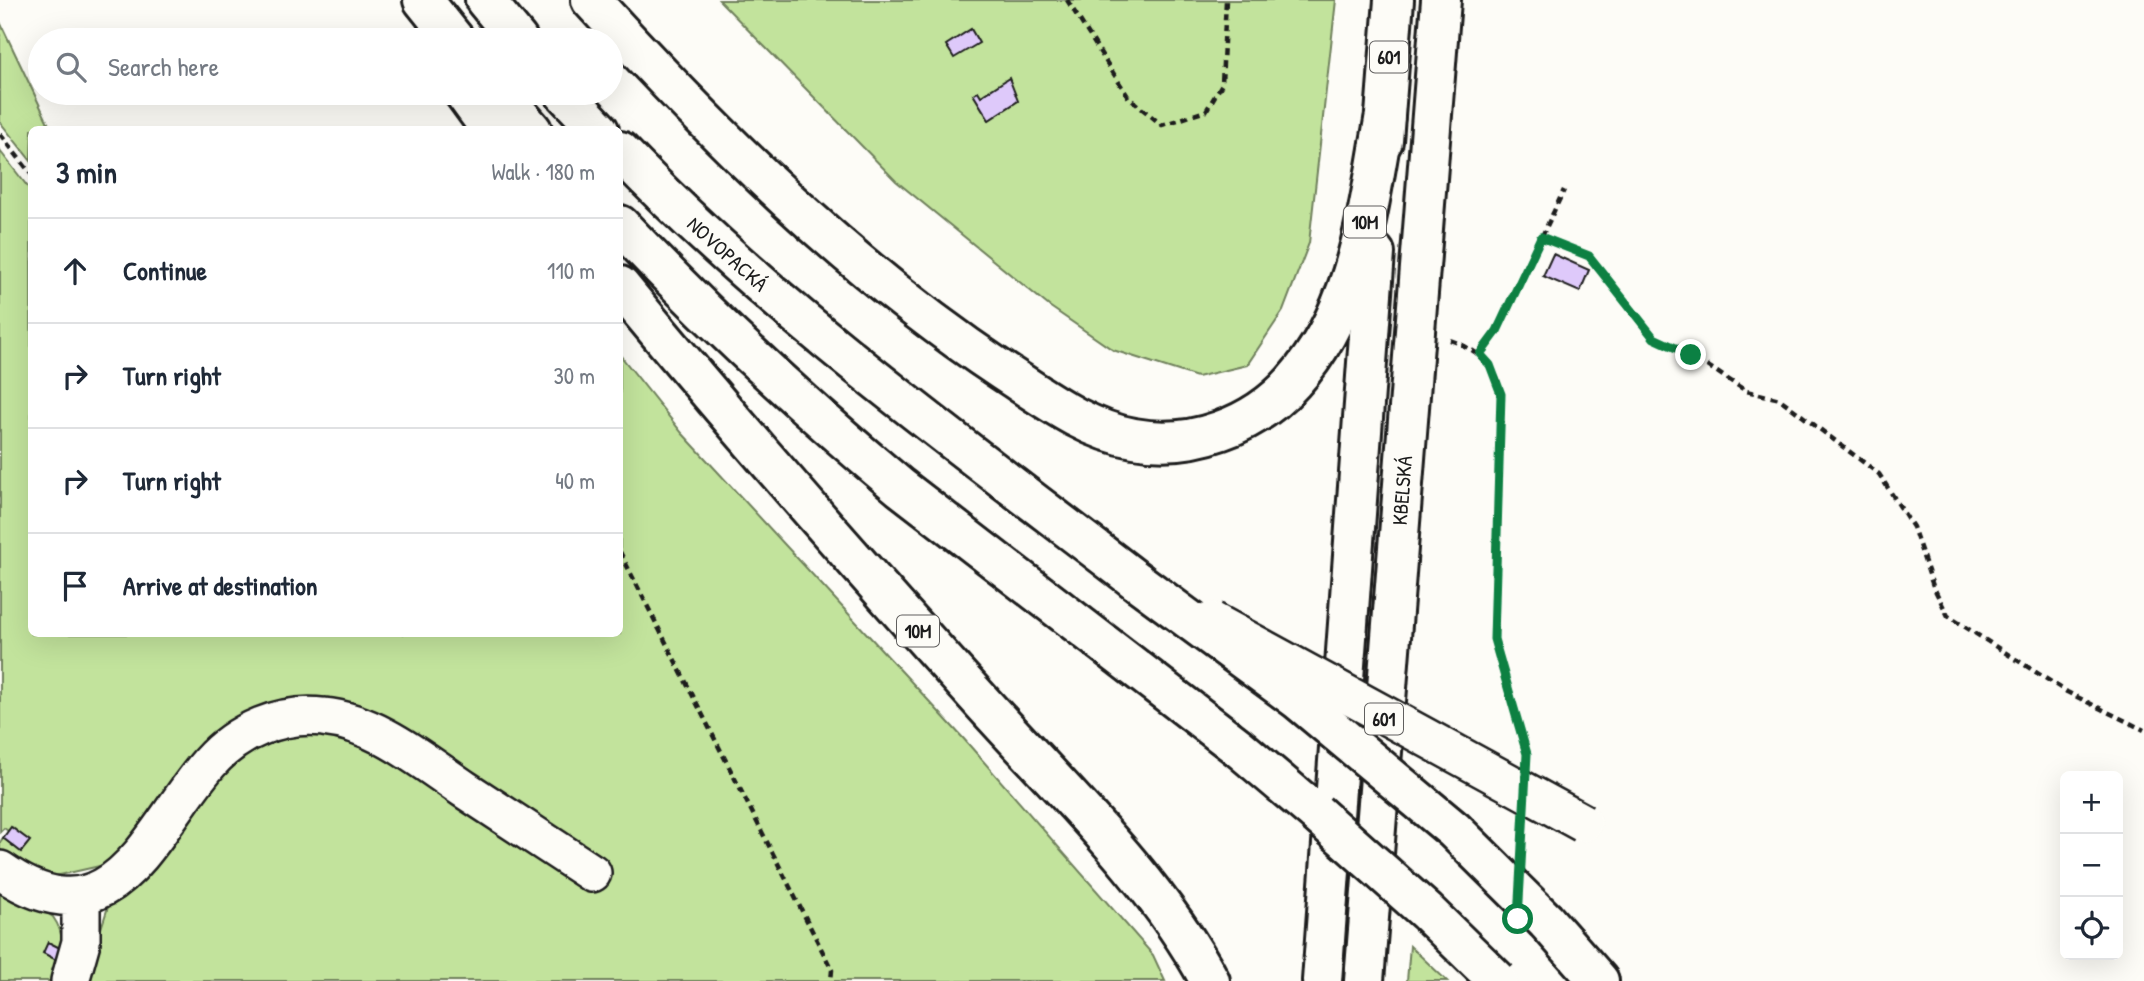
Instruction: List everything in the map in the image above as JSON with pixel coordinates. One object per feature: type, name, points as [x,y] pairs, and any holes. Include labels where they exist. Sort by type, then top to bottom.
[{"type":"main road","points":[[406,0],[423,28]]},
{"type":"main road","points":[[423,0],[445,28]]},
{"type":"main road","points":[[485,0],[508,28]]},
{"type":"main road","name":"10M","points":[[591,0],[617,28]]},
{"type":"main road","name":"601","points":[[1322,981],[1394,0]]},
{"type":"main road","name":"KBELSKÁ","points":[[1364,981],[1441,0]]},
{"type":"main road","name":"10M","points":[[623,34],[712,130],[869,271],[954,338],[1024,385],[1088,424],[1134,439],[1184,440],[1233,426],[1275,399],[1312,357],[1345,299],[1354,270],[1385,114]]},
{"type":"main road","points":[[473,105],[488,126]]},
{"type":"main road","points":[[510,105],[529,126]]},
{"type":"main road","points":[[575,105],[595,126]]},
{"type":"main road","name":"NOVOPACKÁ","points":[[623,154],[726,251],[842,351],[1138,582],[1298,700],[1454,830],[1546,921],[1599,981]]},
{"type":"main road","points":[[623,228],[780,384],[900,487],[1238,747],[1427,912],[1498,981]]},
{"type":"main road","name":"10M","points":[[623,290],[790,490],[1114,849],[1179,930],[1210,981]]},
{"type":"lane","points":[[1138,582],[1583,823]]},
{"type":"lane","points":[[0,870],[42,894],[82,895],[120,876],[141,857],[195,780],[227,746],[244,733],[297,717],[322,716],[371,730],[592,873]]},
{"type":"lane","points":[[70,981],[81,942],[82,895]]},
{"type":"path","points":[[1067,0],[1129,98],[1162,125],[1206,111],[1222,84],[1226,0]]},
{"type":"path","points":[[0,134],[28,170]]},
{"type":"path","points":[[1480,354],[1497,331],[1564,190]]},
{"type":"path","points":[[1541,237],[1589,256],[1654,338],[1691,355],[1746,391],[1780,399],[1880,474],[1913,527],[1933,586],[1948,616],[2067,692],[2144,730]]},
{"type":"path","points":[[1448,339],[1480,354],[1490,365],[1501,394],[1494,639],[1527,754]]},
{"type":"path","points":[[623,558],[832,970],[831,981]]},
{"type":"green space","points":[[719,0],[1336,0],[1309,243],[1283,311],[1247,365],[1197,377],[1113,350],[1049,306],[896,181]]},
{"type":"green space","points":[[0,22],[28,81],[28,105],[40,105],[50,126],[28,126],[28,157],[0,122]]},
{"type":"green space","points":[[0,151],[28,187],[28,637],[623,637],[623,359],[682,433],[963,738],[1153,955],[1165,981],[84,981],[108,907],[213,776],[272,735],[341,732],[595,869],[294,706],[104,865],[51,877],[0,861],[0,842],[3,838],[21,851],[29,841],[12,827],[8,831],[4,828],[0,832]]},
{"type":"green space","points":[[0,881],[53,917],[58,925],[62,948],[57,981],[0,981]]},
{"type":"green space","points":[[1410,946],[1447,981],[1407,981]]},
{"type":"building","points":[[971,29],[979,43],[954,58],[946,45]]},
{"type":"building","points":[[1009,78],[1018,101],[989,120],[973,94],[978,91],[981,96]]},
{"type":"building","points":[[1553,254],[1589,270],[1580,292],[1543,276]]},
{"type":"building","points":[[11,827],[30,841],[21,852],[3,838]]},
{"type":"building","points":[[48,942],[62,949],[56,960],[43,953]]},
{"type":"route","points":[[1518,919],[1527,754],[1494,639],[1501,394],[1499,381],[1480,354],[1497,331],[1541,237],[1589,256],[1654,338],[1691,355]]}]
